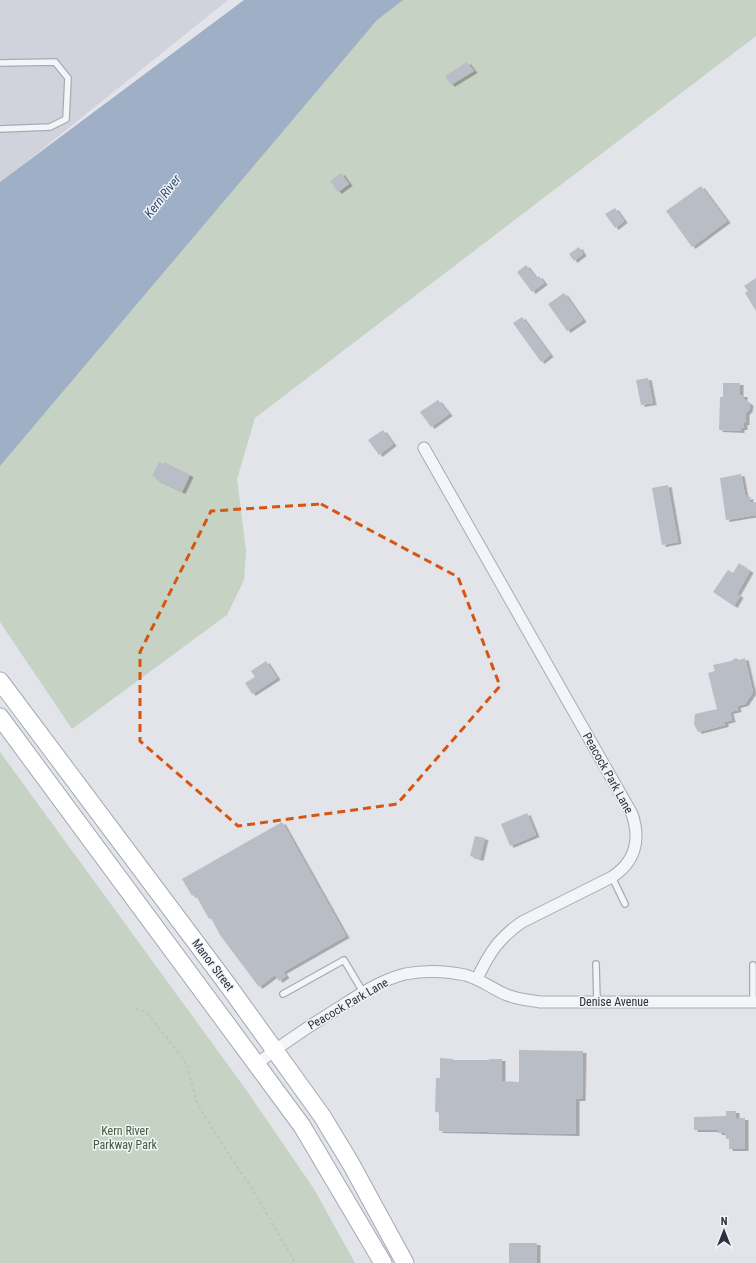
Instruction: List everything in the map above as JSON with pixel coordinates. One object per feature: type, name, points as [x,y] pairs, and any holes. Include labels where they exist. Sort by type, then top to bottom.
[{"type":"main road","name":"Manor Street","points":[[0,681],[227,984],[322,1116],[351,1164],[405,1263]]},
{"type":"main road","name":"Manor Street","points":[[0,717],[302,1126],[383,1263]]},
{"type":"street","name":"Peacock Park Lane","points":[[257,1064],[294,1036],[363,992],[387,980],[404,974],[435,971],[466,975],[477,979],[489,955],[499,941],[510,930],[522,922],[620,872],[632,856],[636,845],[635,825],[632,814],[424,448]]},
{"type":"street","name":"Denise Avenue","points":[[477,979],[506,995],[540,1002],[754,1002]]},
{"type":"lane","points":[[0,63],[55,62],[68,78],[66,119],[50,127],[0,129]]},
{"type":"lane","points":[[612,877],[625,904]]},
{"type":"lane","points":[[284,994],[344,960],[363,992]]},
{"type":"lane","points":[[596,964],[596,1002]]},
{"type":"lane","points":[[753,965],[754,1002]]},
{"type":"path","points":[[136,1009],[146,1012],[183,1058],[188,1069],[197,1102],[217,1136],[256,1195],[295,1263]]},
{"type":"highlighted area","points":[[321,504],[458,577],[500,686],[397,804],[238,826],[140,741],[140,652],[211,511]]},
{"type":"shaded area","points":[[0,0],[228,0],[0,183]]},
{"type":"green space","points":[[269,0],[756,0],[756,36],[255,418],[237,479],[246,551],[244,580],[227,615],[72,729],[0,622],[0,258]]},
{"type":"green space","name":"Kern River Parkway Park","points":[[0,752],[247,1091],[314,1189],[355,1263],[0,1263]]},
{"type":"water","name":"Kern River","points":[[244,0],[403,0],[377,20],[0,466],[0,182]]},
{"type":"building","points":[[467,62],[474,71],[451,85],[445,76]]},
{"type":"building","points":[[341,173],[349,184],[338,192],[330,181]]},
{"type":"building","points":[[701,186],[727,221],[692,247],[666,211]]},
{"type":"building","points":[[615,208],[624,221],[615,228],[605,214]]},
{"type":"building","points":[[579,247],[583,254],[574,261],[569,254]]},
{"type":"building","points":[[526,265],[536,278],[539,276],[544,283],[532,292],[517,272]]},
{"type":"building","points":[[756,278],[756,311],[745,293],[748,291],[744,286]]},
{"type":"building","points":[[564,293],[583,320],[567,331],[548,304]]},
{"type":"building","points":[[522,317],[550,355],[541,362],[513,323]]},
{"type":"building","points":[[648,378],[653,403],[641,405],[636,380]]},
{"type":"building","points":[[723,383],[740,383],[740,395],[744,395],[744,399],[750,404],[749,410],[746,413],[746,423],[744,423],[744,428],[741,428],[741,431],[719,430],[720,397],[723,397]]},
{"type":"building","points":[[438,400],[449,414],[431,427],[420,412]]},
{"type":"building","points":[[383,430],[393,444],[379,455],[368,440]]},
{"type":"building","points":[[159,462],[163,464],[164,462],[190,475],[182,492],[156,480],[157,478],[152,476]]},
{"type":"building","points":[[741,474],[745,495],[747,495],[747,498],[750,497],[750,503],[756,502],[756,515],[726,520],[720,478]]},
{"type":"building","points":[[668,485],[678,542],[662,545],[652,488]]},
{"type":"building","points":[[739,563],[750,571],[737,594],[740,596],[734,606],[713,592],[728,570],[733,573]]},
{"type":"building","points":[[736,658],[739,660],[745,658],[753,692],[745,704],[737,706],[738,710],[730,712],[732,720],[725,722],[725,725],[698,732],[694,724],[695,714],[717,709],[708,673],[715,671],[713,665],[731,661]]},
{"type":"building","points":[[266,661],[277,678],[252,694],[245,683],[255,677],[251,671]]},
{"type":"building","points":[[527,813],[536,835],[510,846],[501,824]]},
{"type":"building","points":[[282,822],[346,936],[283,972],[286,976],[279,981],[275,975],[259,987],[220,935],[195,894],[192,896],[182,879]]},
{"type":"building","points":[[475,836],[485,838],[480,859],[470,856]]},
{"type":"building","points":[[519,1050],[583,1051],[582,1099],[576,1099],[576,1134],[439,1131],[439,1112],[435,1112],[436,1078],[440,1078],[440,1058],[453,1060],[502,1059],[502,1081],[519,1082]]},
{"type":"building","points":[[726,1111],[736,1111],[736,1118],[745,1118],[745,1149],[729,1149],[729,1139],[726,1139],[725,1133],[718,1133],[718,1130],[694,1130],[694,1117],[726,1116]]},
{"type":"building","points":[[509,1243],[537,1243],[537,1263],[509,1263]]}]
